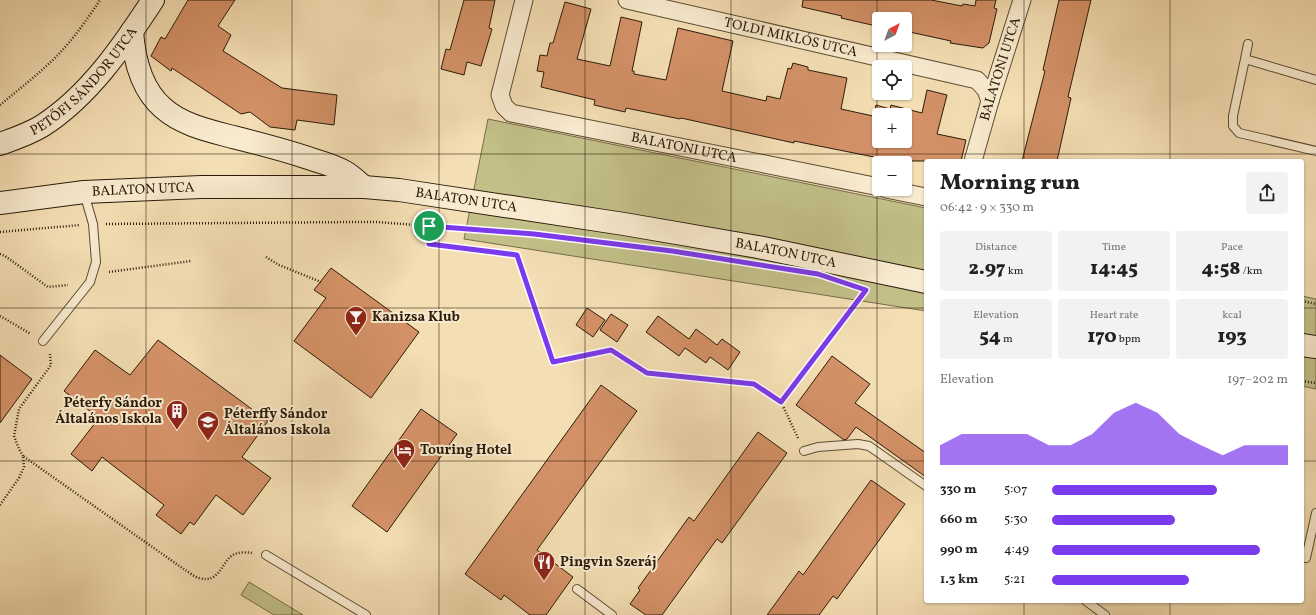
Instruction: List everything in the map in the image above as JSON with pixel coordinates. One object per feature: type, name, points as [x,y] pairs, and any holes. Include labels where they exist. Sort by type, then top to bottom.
[{"type":"street","name":"PETŐFI SÁNDOR UTCA","points":[[0,144],[25,135],[41,127],[56,116],[91,83],[132,31],[153,0]]},
{"type":"street","name":"BALATONI UTCA","points":[[524,0],[500,95],[504,106],[512,114],[872,187]]},
{"type":"street","name":"TOLDI MIKLÓS UTCA","points":[[627,0],[977,80],[986,90],[990,101]]},
{"type":"street","name":"BALATONI UTCA","points":[[974,159],[1022,0]]},
{"type":"street","points":[[132,31],[138,70],[153,98],[174,117],[196,127],[331,165],[345,172],[364,187]]},
{"type":"street","name":"BALATON UTCA","points":[[0,203],[84,192],[201,187],[364,187],[399,190],[758,246],[924,282]]},
{"type":"street","points":[[912,194],[924,197]]},
{"type":"street","points":[[1304,345],[1316,347]]},
{"type":"lane","points":[[1248,44],[1233,116],[1233,126],[1239,133],[1316,151]]},
{"type":"lane","points":[[1245,60],[1316,80]]},
{"type":"lane","points":[[43,341],[90,282],[96,262],[93,224],[84,192]]},
{"type":"lane","points":[[804,451],[818,447],[858,444],[869,446],[924,485]]},
{"type":"lane","points":[[1306,558],[1316,513]]},
{"type":"lane","points":[[266,555],[366,615]]},
{"type":"lane","points":[[577,589],[612,615]]},
{"type":"lane","points":[[1089,603],[1105,615]]},
{"type":"path","points":[[0,105],[37,74],[66,46],[86,21],[100,0]]},
{"type":"path","points":[[0,232],[93,224],[354,222],[542,235]]},
{"type":"path","points":[[429,226],[429,244],[517,255],[553,362],[611,350],[647,373],[754,384],[781,402],[804,451]]},
{"type":"path","points":[[266,257],[279,265],[321,282]]},
{"type":"path","points":[[859,288],[873,292]]},
{"type":"path","points":[[781,402],[866,290]]},
{"type":"path","points":[[1304,301],[1316,304]]},
{"type":"path","points":[[0,316],[43,341],[50,354],[51,365],[20,409],[14,436],[23,456],[24,467],[19,478],[0,505]]},
{"type":"path","points":[[1304,381],[1316,383]]},
{"type":"path","points":[[23,456],[198,578],[217,576],[232,556],[239,553],[266,555]]},
{"type":"shaded area","points":[[488,119],[924,208],[924,311],[464,239]]},
{"type":"shaded area","points":[[1304,296],[1316,299],[1316,389],[1304,386]]},
{"type":"shaded area","points":[[249,582],[303,615],[274,615],[241,595]]},
{"type":"building","points":[[188,0],[235,0],[218,26],[231,35],[223,51],[282,88],[337,95],[334,125],[297,120],[295,130],[270,127],[250,112],[241,114],[172,68],[171,71],[151,56],[161,37],[165,39]]},
{"type":"building","points":[[464,0],[495,0],[489,28],[492,29],[481,66],[467,62],[464,75],[441,69],[446,49],[450,50]]},
{"type":"building","points":[[803,0],[931,0],[962,6],[963,4],[975,6],[976,0],[996,0],[994,8],[997,9],[989,43],[983,48],[950,43],[951,41],[912,33],[912,12],[872,12],[872,25],[841,18],[842,16],[802,7]]},
{"type":"building","points":[[1059,0],[1091,0],[1068,97],[1071,98],[1057,159],[1023,159],[1045,71],[1043,70]]},
{"type":"building","points":[[565,2],[591,9],[577,59],[610,66],[621,17],[642,22],[632,71],[634,71],[634,74],[666,80],[678,28],[733,41],[722,91],[766,101],[767,96],[780,99],[788,68],[791,69],[793,63],[808,67],[808,70],[847,78],[841,109],[872,116],[872,148],[912,148],[912,110],[922,113],[927,90],[947,95],[937,134],[966,140],[961,159],[924,159],[924,161],[912,161],[912,156],[872,157],[794,141],[794,143],[681,118],[626,108],[625,112],[594,105],[595,100],[541,87],[544,72],[537,71],[540,55],[547,56],[550,43],[553,43]]},
{"type":"building","points":[[876,105],[886,108],[875,108]]},
{"type":"building","points":[[891,105],[903,108],[890,108]]},
{"type":"building","name":"Kanizsa Klub","points":[[331,268],[419,332],[371,398],[294,341],[326,298],[314,290]]},
{"type":"building","points":[[587,308],[605,320],[593,337],[576,325]]},
{"type":"building","points":[[611,314],[628,325],[617,342],[600,330]]},
{"type":"building","points":[[658,316],[689,339],[696,329],[717,345],[722,339],[740,352],[728,370],[710,357],[706,363],[685,348],[679,356],[646,332]]},
{"type":"building","name":"Péterfy Sándor Általános Iskola","points":[[158,340],[268,421],[242,457],[271,478],[243,515],[216,495],[194,525],[190,522],[181,534],[156,515],[164,505],[102,457],[92,471],[71,454],[99,418],[64,391],[95,350],[130,375]]},
{"type":"building","points":[[0,355],[32,379],[0,423]]},
{"type":"building","points":[[832,356],[870,384],[855,403],[924,452],[924,476],[856,427],[847,439],[844,440],[796,405]]},
{"type":"building","points":[[601,385],[637,411],[537,550],[573,577],[546,615],[530,615],[504,595],[501,600],[465,574]]},
{"type":"building","name":"Touring Hotel","points":[[421,409],[457,434],[387,532],[352,506]]},
{"type":"building","points":[[758,432],[787,453],[722,543],[717,539],[662,615],[646,615],[630,604],[640,590],[638,588],[689,517],[694,521]]},
{"type":"building","points":[[871,480],[905,504],[837,599],[833,596],[819,615],[767,615],[799,571],[803,575]]},
{"type":"place","name":"Kanizsa Klub","points":[[356,336]]},
{"type":"place","name":"Péterfy Sándor Általános Iskola","points":[[177,430]]},
{"type":"place","name":"Péterffy Sándor Általános Iskola","points":[[208,442]]},
{"type":"place","name":"Touring Hotel","points":[[404,470]]},
{"type":"place","name":"Pingvin Szeráj","points":[[544,582]]},
{"type":"route","points":[[429,226],[534,234],[672,251],[818,274],[866,290],[781,402],[754,384],[647,373],[611,350],[553,362],[517,255],[429,244],[429,226]]}]
